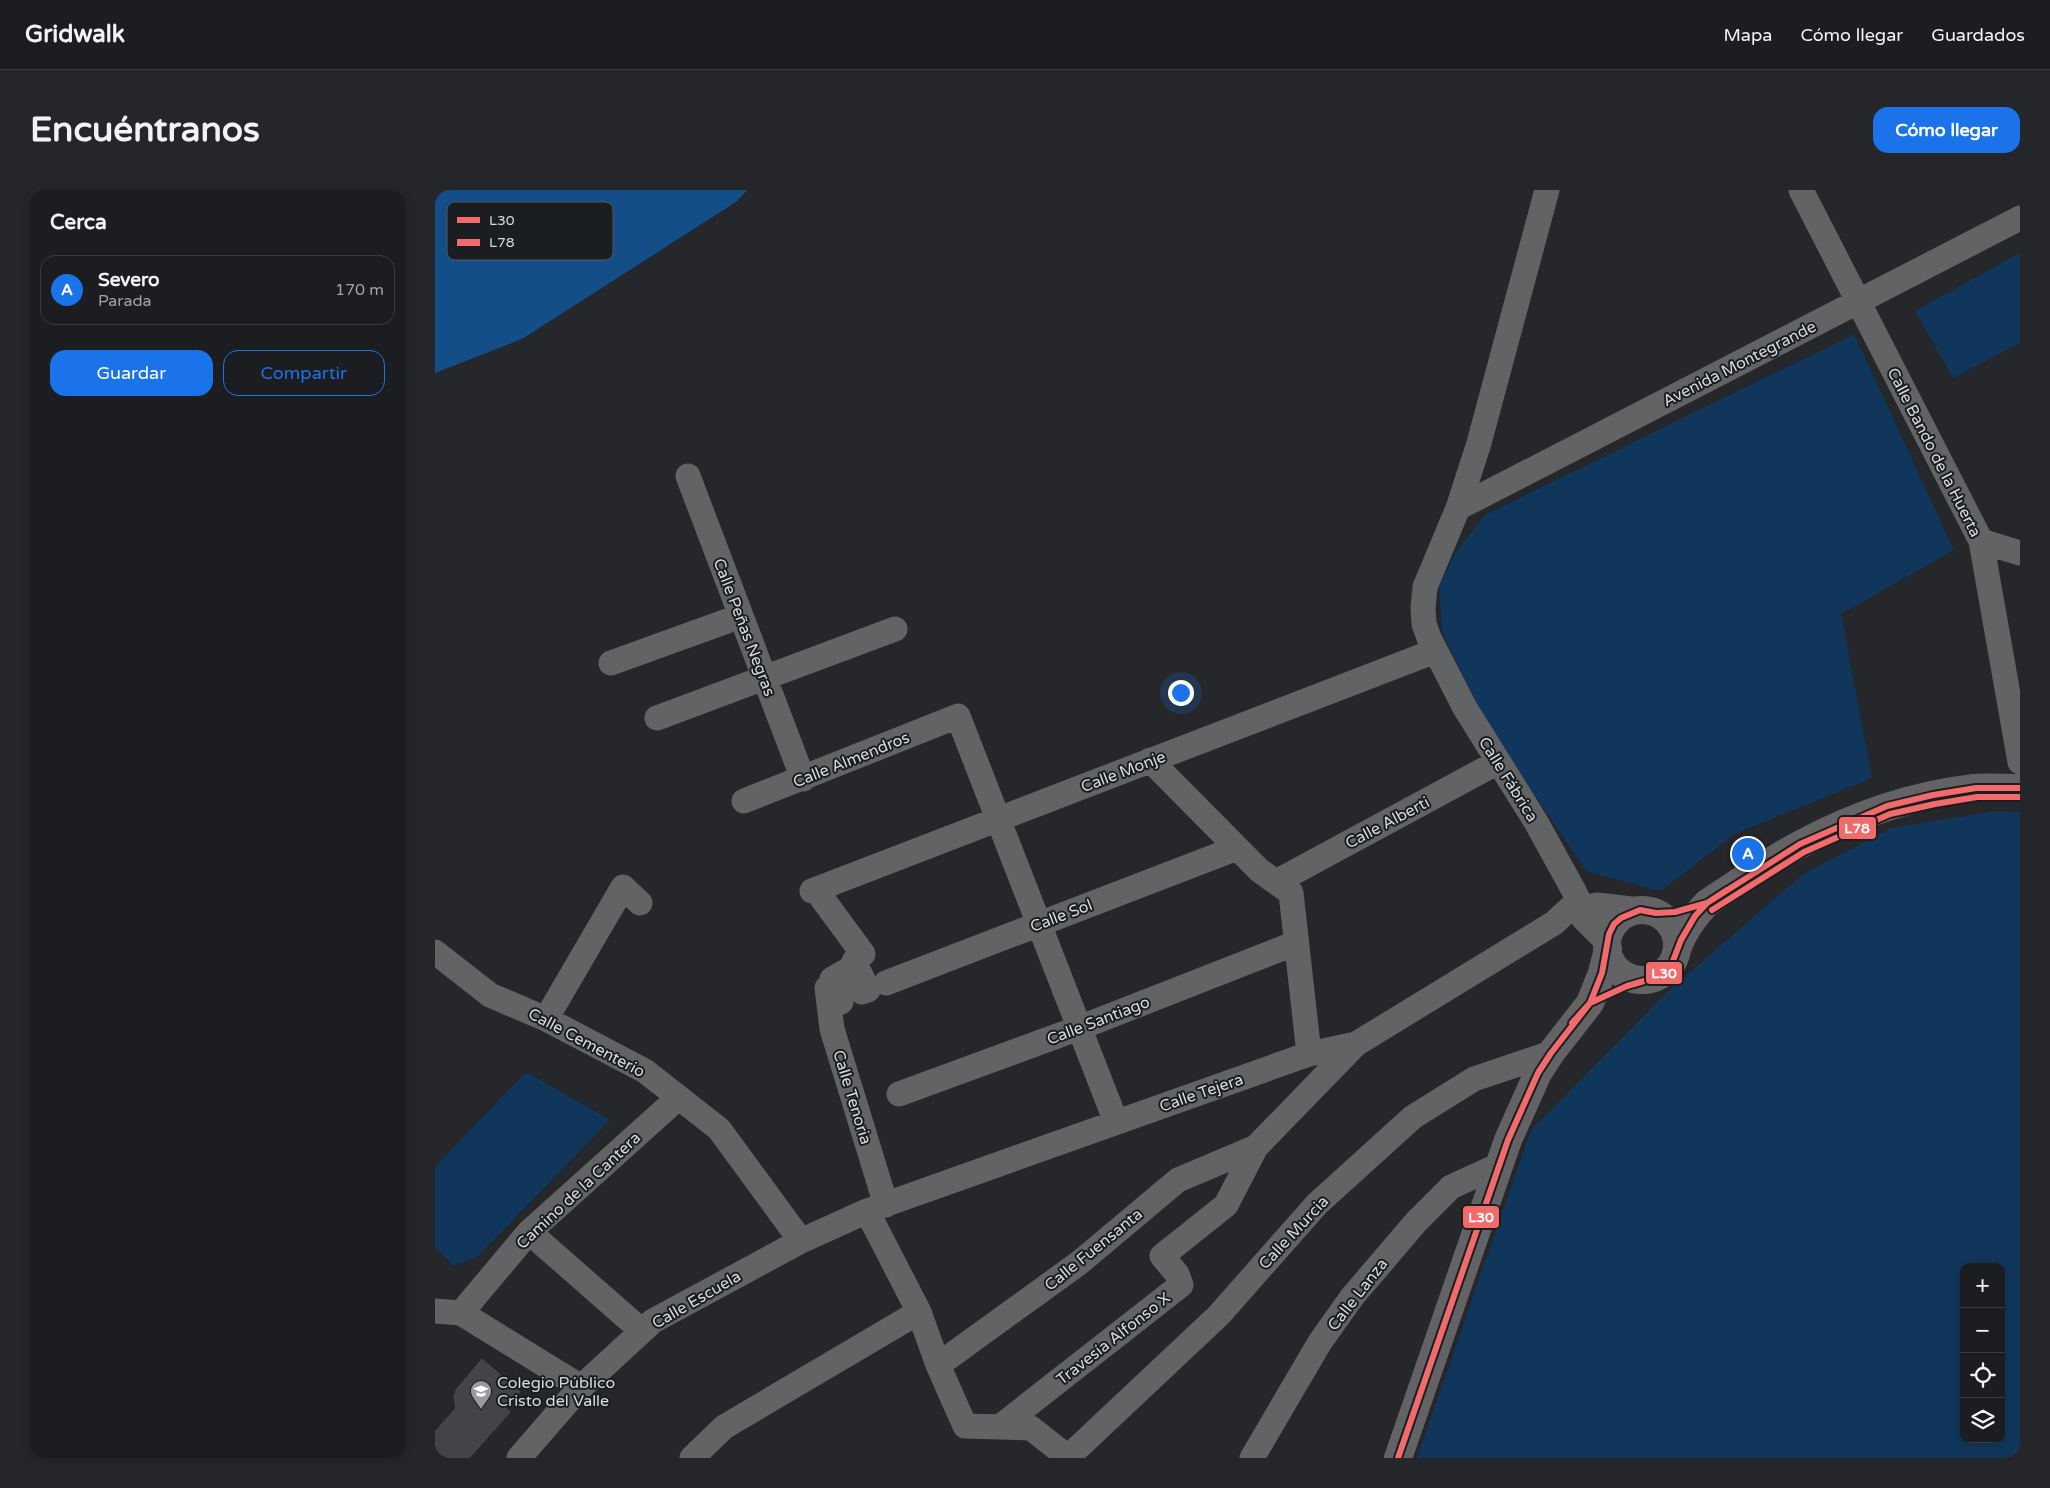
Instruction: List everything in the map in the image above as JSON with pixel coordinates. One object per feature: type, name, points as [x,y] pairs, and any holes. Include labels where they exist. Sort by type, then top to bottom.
[{"type":"main road","points":[[1590,1003],[1642,980],[1658,977],[1665,972],[1671,966],[1681,940],[1695,916],[1707,904],[1800,844],[1887,806],[1933,795],[1976,788],[2020,788]]},
{"type":"main road","points":[[1398,1458],[1499,1165],[1531,1089],[1551,1053],[1590,1003],[1601,978],[1607,946],[1614,924],[1621,918],[1648,912],[1675,912],[1707,904]]},
{"type":"main road","points":[[1648,912],[1668,922],[1673,928],[1677,950]]},
{"type":"main road","points":[[1607,946],[1613,964],[1619,971],[1626,976],[1642,980]]},
{"type":"street","name":"Calle Fábrica","points":[[1547,190],[1479,443],[1458,508],[1424,592],[1424,624],[1435,651],[1465,708],[1536,822],[1574,890],[1583,918],[1607,946]]},
{"type":"street","name":"Calle Bando de la Huerta","points":[[1801,190],[1981,541],[2020,762]]},
{"type":"street","name":"Avenida Montegrande","points":[[1458,508],[2020,218]]},
{"type":"street","name":"Calle Peñas Negras","points":[[688,476],[803,779]]},
{"type":"street","points":[[1981,541],[2020,553]]},
{"type":"street","points":[[611,663],[741,616]]},
{"type":"street","points":[[657,718],[895,629]]},
{"type":"street","name":"Calle Monje","points":[[827,988],[834,1004],[841,1002],[832,979],[853,967],[862,992],[868,990],[854,961],[863,954],[814,890],[1435,651]]},
{"type":"street","name":"Calle Almendros","points":[[744,800],[803,779],[957,716],[997,819]]},
{"type":"street","points":[[1150,760],[1259,870],[1291,893],[1309,1054]]},
{"type":"street","name":"Calle Alberti","points":[[1276,882],[1498,762]]},
{"type":"street","points":[[997,819],[1116,1122]]},
{"type":"street","name":"Calle Sol","points":[[886,983],[1237,848]]},
{"type":"street","points":[[546,1019],[623,887],[640,903]]},
{"type":"street","points":[[1580,905],[1597,905],[1648,912]]},
{"type":"street","name":"Calle Tejera","points":[[801,1241],[877,1208],[1116,1122],[1309,1054],[1355,1044],[1554,923],[1580,905]]},
{"type":"street","name":"Calle Santiago","points":[[899,1094],[1079,1028],[1296,943]]},
{"type":"street","name":"Calle Cementerio","points":[[435,952],[490,995],[546,1019],[645,1071],[719,1130],[801,1241]]},
{"type":"street","name":"Calle Tenoria","points":[[827,988],[832,1029],[877,1208],[919,1312],[938,1366],[965,1426],[1001,1426]]},
{"type":"street","name":"Travesía Alfonso X","points":[[1001,1426],[1181,1285],[1177,1274],[1162,1256],[1226,1205],[1256,1147],[1355,1044]]},
{"type":"street","name":"Calle Murcia","points":[[1068,1457],[1219,1315],[1317,1204],[1413,1117],[1474,1079],[1551,1053]]},
{"type":"street","name":"Camino de la Cantera","points":[[461,1313],[529,1232],[678,1098]]},
{"type":"street","name":"Calle Fuensanta","points":[[938,1366],[1079,1263],[1178,1180],[1256,1147]]},
{"type":"street","name":"Calle Lanza","points":[[1253,1458],[1320,1342],[1351,1297],[1416,1222],[1451,1187],[1499,1165]]},
{"type":"street","points":[[529,1232],[642,1332]]},
{"type":"street","name":"Calle Escuela","points":[[526,1456],[581,1387],[653,1321],[801,1241]]},
{"type":"street","points":[[435,1311],[461,1313],[581,1387]]},
{"type":"street","points":[[692,1458],[724,1427],[919,1312]]},
{"type":"street","points":[[1001,1426],[1031,1428],[1068,1457]]},
{"type":"shaded area","points":[[435,190],[747,190],[736,202],[522,339],[435,373]]},
{"type":"shaded area","points":[[2020,253],[2020,343],[1953,378],[1915,311]]},
{"type":"shaded area","points":[[1854,334],[1954,550],[1841,614],[1872,778],[1735,834],[1660,891],[1586,871],[1484,720],[1442,632],[1439,587],[1455,553],[1485,515]]},
{"type":"shaded area","points":[[1996,811],[2020,812],[2020,1458],[1417,1458],[1531,1130],[1667,992],[1802,875],[1891,828]]},
{"type":"shaded area","points":[[526,1072],[610,1120],[477,1257],[454,1266],[435,1248],[435,1167]]},
{"type":"building","name":"Colegio Público Cristo del Valle","points":[[482,1359],[520,1392],[506,1408],[510,1412],[469,1458],[435,1458],[435,1432],[456,1408],[454,1397],[456,1390]]},
{"type":"transit line","name":"L30","points":[[1398,1458],[1508,1140],[1538,1073],[1590,1003],[1602,973],[1609,934],[1614,924],[1621,918],[1640,910],[1656,913],[1675,912],[1707,903],[1800,844],[1887,806],[1933,795],[1976,788],[2020,788]]},
{"type":"transit line","name":"L78","points":[[1712,910],[1804,852],[1890,814],[1977,797],[2020,797]]},
{"type":"transit line","name":"L30","points":[[1572,1023],[1590,1003],[1627,986],[1658,977],[1665,972],[1671,966],[1681,940],[1695,916],[1707,903],[1727,890]]},
{"type":"place","name":"Severo","points":[[1748,854]]},
{"type":"place","name":"Colegio Público Cristo del Valle","points":[[481,1410]]}]
